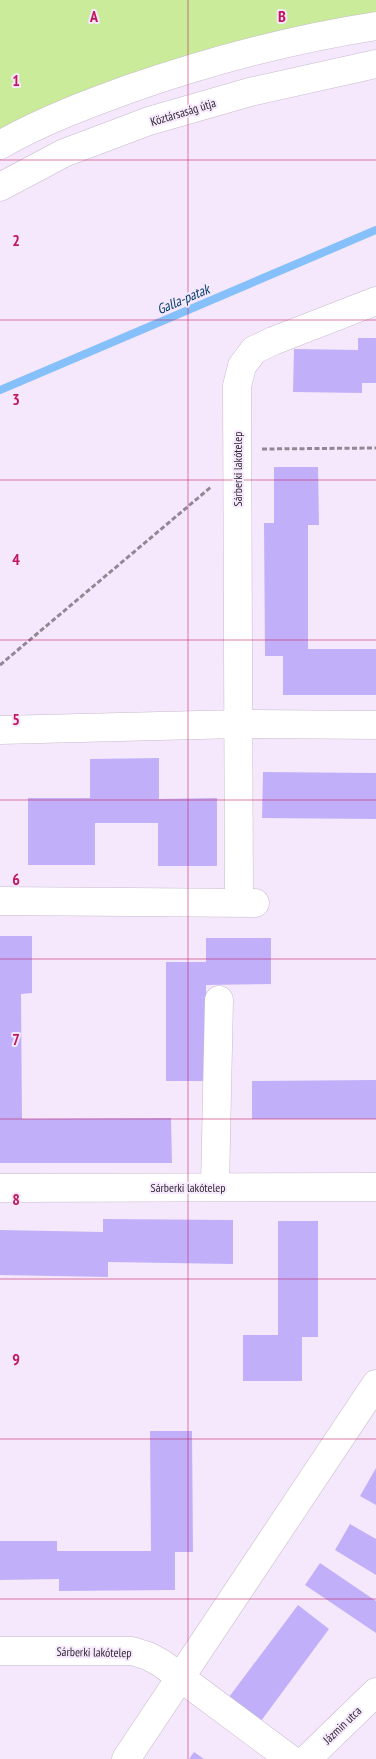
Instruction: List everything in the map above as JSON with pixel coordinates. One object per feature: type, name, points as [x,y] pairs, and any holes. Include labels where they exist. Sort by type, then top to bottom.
[{"type":"street","points":[[0,145],[19,134],[100,100],[187,69],[298,40],[376,26]]},
{"type":"street","name":"Köztársaság útja","points":[[0,187],[64,153],[149,121],[250,92],[376,64]]},
{"type":"street","name":"Sárberki lakótelep","points":[[0,901],[247,902],[239,724],[237,386],[242,366],[254,350],[272,341],[376,301]]},
{"type":"street","points":[[0,730],[239,724],[376,725]]},
{"type":"street","points":[[215,1187],[219,1000]]},
{"type":"street","name":"Sárberki lakótelep","points":[[0,1188],[376,1187]]},
{"type":"street","points":[[126,1759],[376,1384]]},
{"type":"street","name":"Sárberki lakótelep","points":[[0,1651],[132,1651],[148,1656],[161,1663],[290,1759]]},
{"type":"street","name":"Jázmin utca","points":[[307,1759],[376,1692]]},
{"type":"path","points":[[0,665],[237,458],[376,448]]},
{"type":"green space","points":[[0,0],[376,0],[376,26],[298,40],[0,146]]},
{"type":"building","points":[[358,338],[376,338],[376,383],[362,383],[362,393],[293,392],[294,349],[358,350]]},
{"type":"building","points":[[274,467],[318,467],[319,525],[308,525],[308,649],[376,649],[376,695],[283,695],[283,656],[265,656],[264,523],[274,523]]},
{"type":"building","points":[[159,758],[159,799],[217,798],[217,866],[158,866],[158,823],[95,823],[95,865],[28,865],[28,798],[90,798],[90,759]]},
{"type":"building","points":[[263,772],[376,773],[376,819],[262,818]]},
{"type":"building","points":[[0,936],[32,936],[32,993],[21,994],[22,1119],[171,1118],[172,1163],[0,1163]]},
{"type":"building","points":[[206,938],[271,938],[271,984],[206,985],[207,1081],[166,1081],[166,962],[206,962]]},
{"type":"building","points":[[376,1080],[376,1119],[252,1119],[252,1081]]},
{"type":"building","points":[[103,1219],[233,1220],[233,1264],[108,1262],[108,1277],[0,1275],[0,1230],[103,1232]]},
{"type":"building","points":[[278,1221],[318,1221],[318,1337],[302,1337],[302,1381],[243,1381],[243,1335],[278,1335]]},
{"type":"building","points":[[150,1431],[192,1431],[193,1552],[175,1552],[175,1590],[59,1591],[59,1579],[0,1580],[0,1541],[57,1541],[57,1551],[151,1551]]},
{"type":"building","points":[[376,1468],[376,1505],[360,1496]]},
{"type":"building","points":[[350,1524],[376,1539],[376,1575],[335,1550]]},
{"type":"building","points":[[320,1563],[376,1601],[376,1633],[305,1585]]},
{"type":"building","points":[[298,1605],[329,1629],[261,1721],[229,1697]]},
{"type":"building","points":[[194,1752],[204,1759],[189,1759]]},
{"type":"waterway","name":"Galla-patak","points":[[0,390],[376,230]]}]
